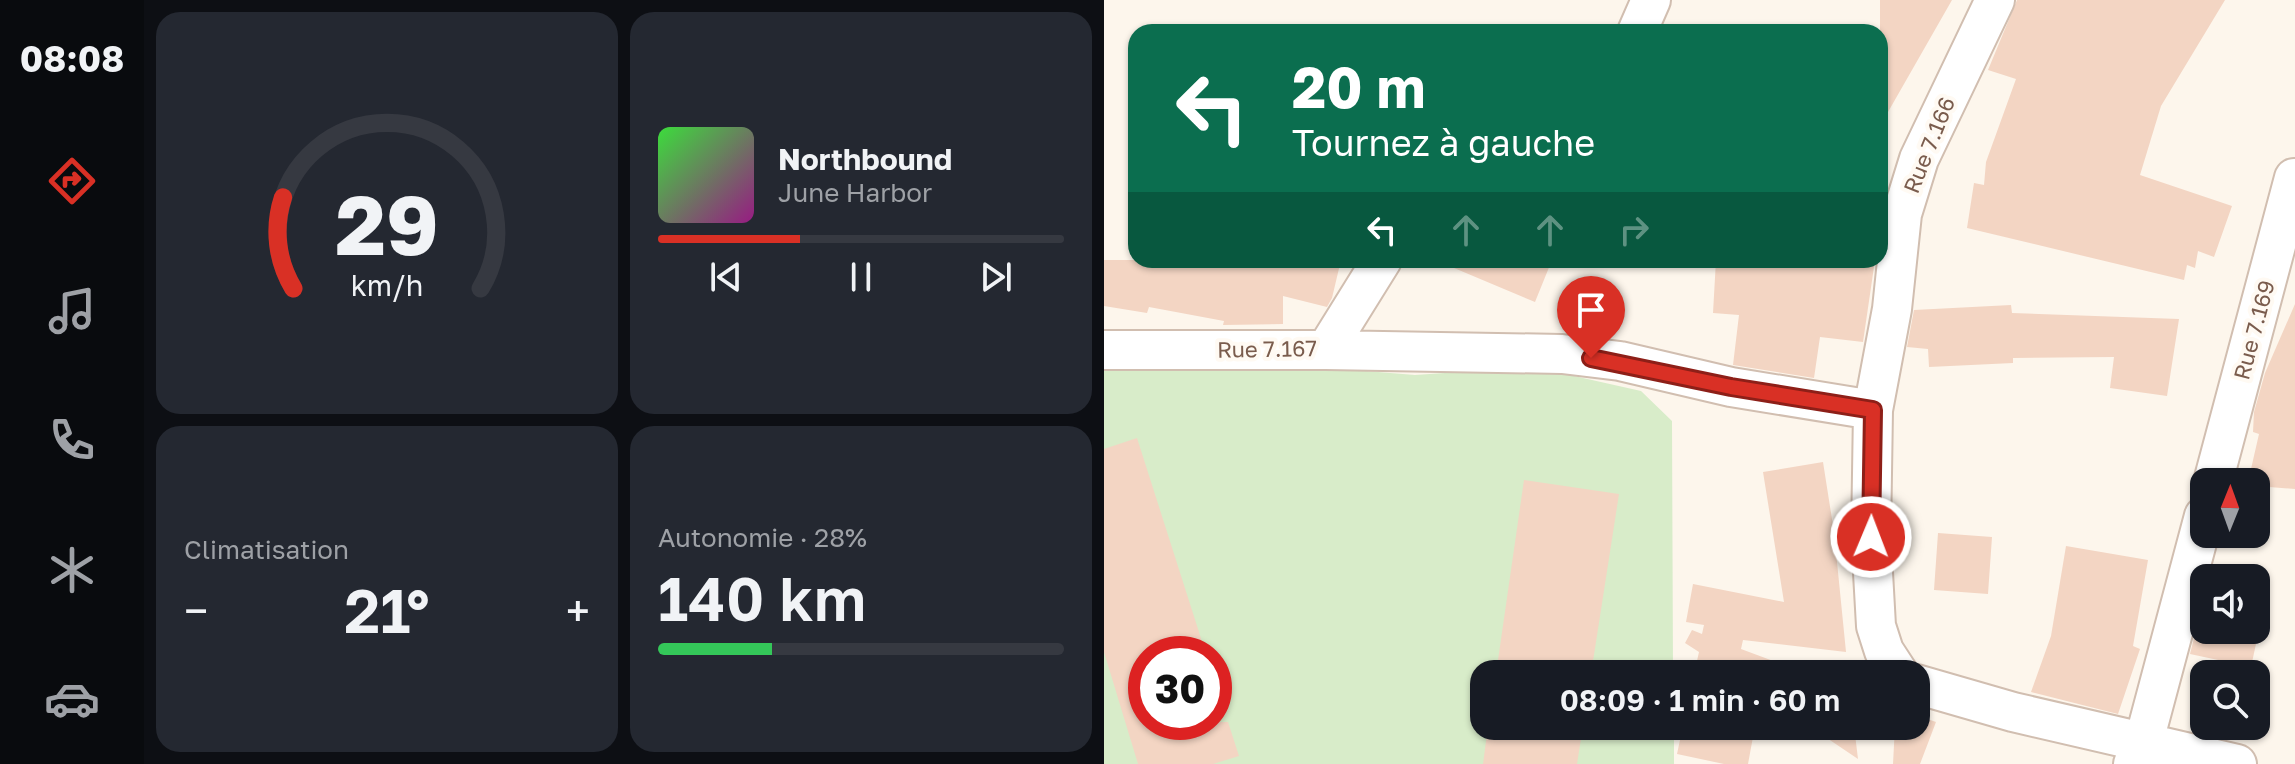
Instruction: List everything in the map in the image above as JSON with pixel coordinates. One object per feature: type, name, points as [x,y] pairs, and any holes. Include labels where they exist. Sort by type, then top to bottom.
[{"type":"street","points":[[1640,24],[1651,0]]},
{"type":"street","name":"Rue 7.166","points":[[1890,660],[1876,626],[1871,537],[1873,410],[1892,309],[1906,200],[1919,159],[1995,0]]},
{"type":"street","name":"Rue 7.169","points":[[2217,468],[2294,178]]},
{"type":"street","name":"Rue 7.167","points":[[1104,350],[1326,350],[1377,268]]},
{"type":"street","points":[[1326,350],[1562,354],[1620,361],[1731,387],[1873,410]]},
{"type":"street","points":[[2139,753],[2195,548]]},
{"type":"street","points":[[1930,688],[2139,753],[2237,764]]},
{"type":"green space","points":[[1133,352],[1415,375],[1534,367],[1641,391],[1672,421],[1673,660],[1470,660],[1470,740],[1674,740],[1674,764],[1104,764],[1104,362]]},
{"type":"building","points":[[1880,0],[1952,0],[1888,112],[1888,24],[1880,24]]},
{"type":"building","points":[[2017,0],[2225,0],[2161,106],[2140,175],[2232,206],[2214,257],[2198,251],[2195,268],[2187,265],[2184,280],[1967,228],[1974,183],[1984,185],[1986,162],[2016,79],[1988,70]]},
{"type":"building","points":[[1104,260],[1128,260],[1128,268],[1339,268],[1327,307],[1283,296],[1283,324],[1223,325],[1224,321],[1149,307],[1147,313],[1104,306]]},
{"type":"building","points":[[1454,268],[1549,268],[1535,302]]},
{"type":"building","points":[[1716,268],[1874,268],[1863,342],[1820,337],[1814,378],[1733,365],[1739,315],[1713,313]]},
{"type":"building","points":[[2295,304],[2295,489],[2270,487],[2270,468],[2251,468],[2259,434],[2253,432],[2254,412],[2265,373]]},
{"type":"building","points":[[2011,305],[2012,313],[2179,319],[2167,396],[2110,388],[2114,357],[2013,358],[2013,363],[1929,367],[1928,349],[1907,347],[1914,310]]},
{"type":"building","points":[[1137,438],[1200,636],[1128,636],[1128,731],[1104,652],[1104,449]]},
{"type":"building","points":[[1823,462],[1834,532],[1846,652],[1743,640],[1741,649],[1770,660],[1697,660],[1699,652],[1685,643],[1692,630],[1702,634],[1704,625],[1686,622],[1693,584],[1784,602],[1763,472]]},
{"type":"building","points":[[1524,480],[1619,494],[1593,660],[1498,660]]},
{"type":"building","points":[[1938,533],[1992,537],[1988,594],[1934,590]]},
{"type":"building","points":[[2066,546],[2148,560],[2133,646],[2140,649],[2118,714],[2031,692],[2051,636]]},
{"type":"building","points":[[2192,644],[2256,644],[2253,660],[2218,660],[2190,654]]},
{"type":"building","points":[[1930,720],[1936,722],[1930,738]]},
{"type":"building","points":[[1232,734],[1239,756],[1213,764],[1138,764],[1131,740],[1232,740]]},
{"type":"building","points":[[1486,740],[1581,740],[1577,764],[1483,764]]},
{"type":"building","points":[[1680,740],[1752,740],[1748,764],[1724,764],[1677,754]]},
{"type":"building","points":[[1830,740],[1856,740],[1858,759]]},
{"type":"building","points":[[1894,740],[1929,740],[1920,764],[1893,764]]},
{"type":"route","points":[[1591,358],[1620,361],[1731,387],[1873,410],[1871,537]]}]
